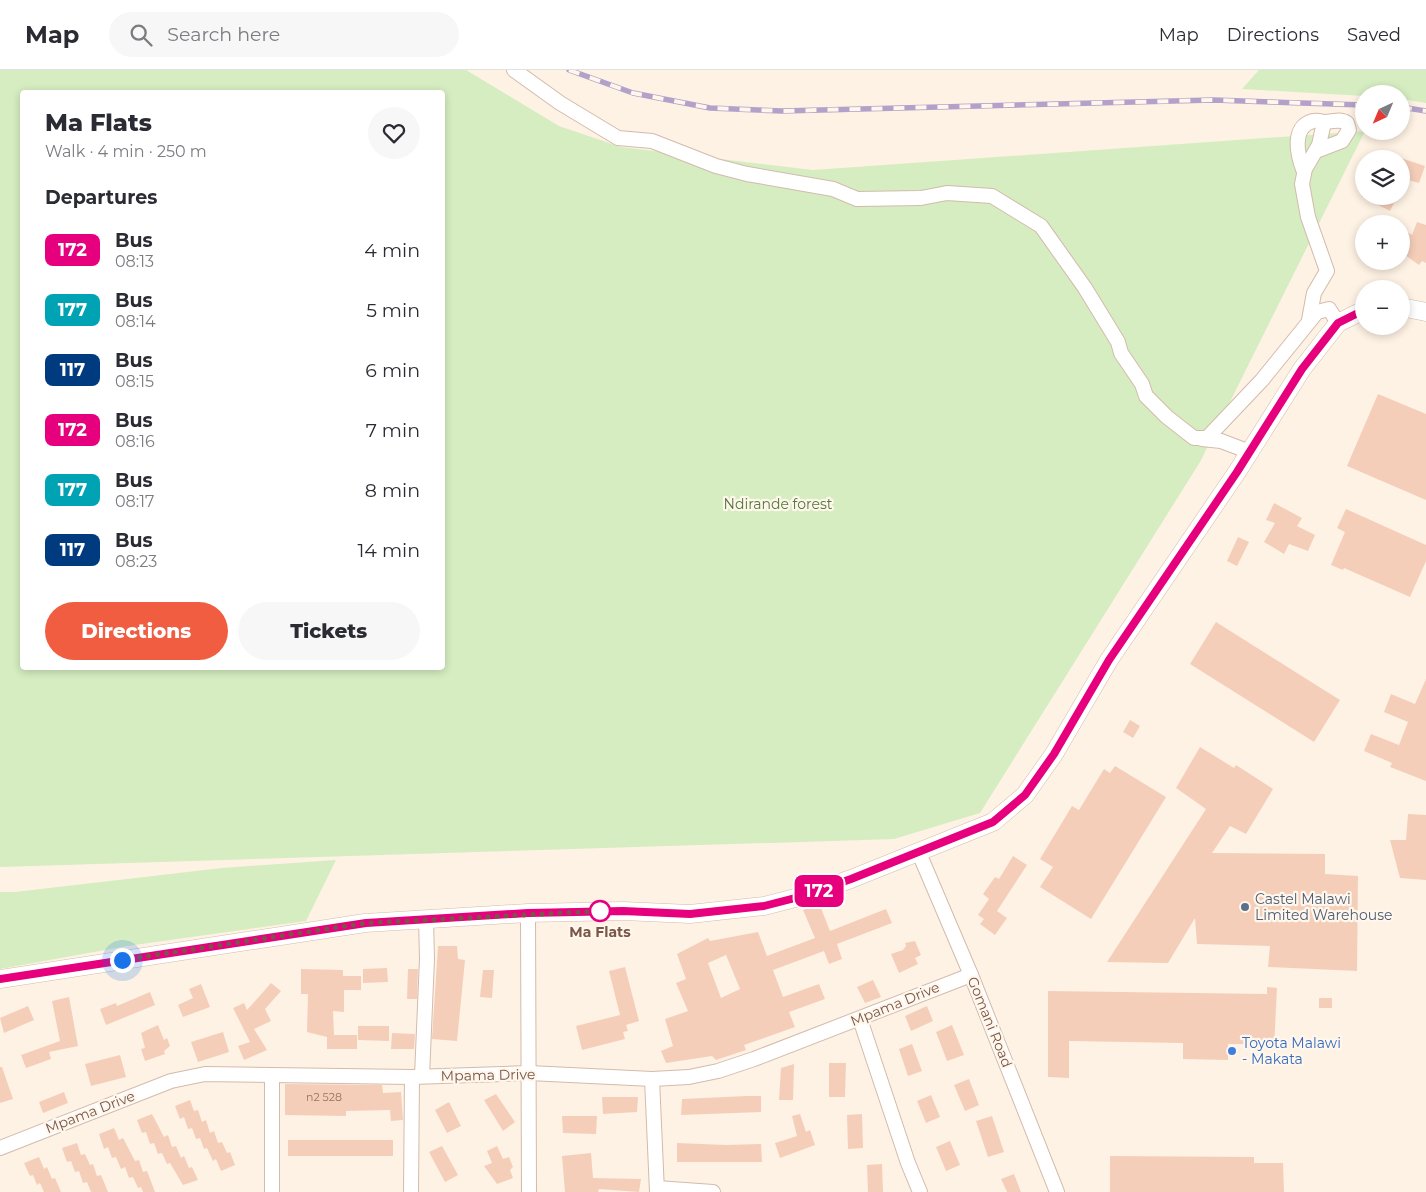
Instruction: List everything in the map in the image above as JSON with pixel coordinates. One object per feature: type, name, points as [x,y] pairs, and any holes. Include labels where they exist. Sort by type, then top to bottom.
[{"type":"street","points":[[514,70],[560,103],[618,138],[652,141],[716,166],[746,174],[833,189],[857,199],[912,198],[947,193],[969,193],[992,196],[1014,207],[1041,226],[1056,246],[1118,342],[1121,353],[1142,384],[1146,396],[1188,436],[1221,441],[1250,452]]},
{"type":"street","points":[[1304,172],[1298,159],[1297,144],[1300,131],[1307,123],[1315,120],[1324,122],[1344,121],[1349,130],[1342,141],[1316,151]]},
{"type":"street","points":[[1309,320],[1314,293],[1327,271],[1305,205],[1302,184],[1304,172],[1316,151],[1324,122]]},
{"type":"street","points":[[1202,439],[1207,438],[1262,380],[1270,367],[1317,312],[1329,309],[1338,323]]},
{"type":"street","points":[[1410,309],[1426,312]]},
{"type":"street","points":[[0,979],[366,923],[528,913],[623,911],[690,914],[764,906],[824,889],[919,853],[993,822],[1025,795],[1072,726],[1109,660],[1250,452],[1302,369],[1338,323],[1355,314]]},
{"type":"street","name":"Gomani Road","points":[[919,853],[972,975],[1057,1192]]},
{"type":"street","points":[[528,913],[529,1192]]},
{"type":"street","points":[[411,1192],[417,1076],[427,959],[426,919]]},
{"type":"street","name":"Mpama Drive","points":[[0,1148],[188,1076],[205,1074],[417,1076],[529,1073],[652,1079],[689,1077],[718,1071],[860,1019],[972,975]]},
{"type":"street","points":[[860,1019],[908,1163],[920,1192]]},
{"type":"street","points":[[272,1076],[272,1192]]},
{"type":"street","points":[[652,1079],[657,1190],[713,1192]]},
{"type":"green space","name":"Ndirande forest","points":[[0,70],[466,70],[559,126],[621,147],[813,170],[1355,132],[1355,140],[1361,140],[1200,462],[980,813],[894,839],[0,867]]},
{"type":"green space","points":[[1259,70],[1426,70],[1426,103],[1410,100],[1410,85],[1355,85],[1355,95],[1242,89]]},
{"type":"green space","points":[[336,860],[306,921],[127,946],[0,969],[0,892],[15,892],[222,868]]},
{"type":"building","points":[[1410,161],[1425,166],[1419,183],[1410,180]]},
{"type":"building","points":[[1378,205],[1393,205],[1390,211]]},
{"type":"building","points":[[1417,222],[1426,225],[1426,263],[1422,261],[1419,265],[1410,258],[1410,234],[1412,235]]},
{"type":"building","points":[[1378,394],[1426,414],[1426,500],[1347,466]]},
{"type":"building","points":[[1274,503],[1302,518],[1297,526],[1315,535],[1308,551],[1289,544],[1284,554],[1264,542],[1275,523],[1266,520]]},
{"type":"building","points":[[1346,509],[1426,545],[1426,561],[1410,597],[1344,568],[1343,570],[1331,565],[1345,532],[1337,528]]},
{"type":"building","points":[[1238,537],[1249,542],[1237,566],[1227,561]]},
{"type":"building","points":[[1216,622],[1340,700],[1314,742],[1190,664]]},
{"type":"building","points":[[1426,679],[1426,781],[1390,767],[1392,763],[1364,751],[1371,734],[1399,745],[1408,722],[1384,712],[1391,694],[1415,704]]},
{"type":"building","points":[[1130,720],[1140,726],[1133,738],[1123,732]]},
{"type":"building","points":[[1200,747],[1234,768],[1236,765],[1273,789],[1246,834],[1230,826],[1212,853],[1325,854],[1325,874],[1358,876],[1357,971],[1268,967],[1270,946],[1197,944],[1195,918],[1168,963],[1107,962],[1206,809],[1176,788]]},
{"type":"building","points":[[1115,766],[1166,797],[1091,919],[1040,887],[1053,867],[1040,859],[1072,806],[1079,810],[1104,769],[1110,773]]},
{"type":"building","points":[[1408,814],[1426,815],[1426,880],[1400,878],[1390,840],[1406,840]]},
{"type":"building","points":[[1013,856],[1027,865],[997,911],[1007,918],[995,935],[980,924],[984,919],[978,915],[989,899],[983,894],[995,877],[999,879]]},
{"type":"building","points":[[819,903],[830,931],[886,909],[892,923],[837,944],[842,959],[829,964],[824,951],[773,970],[783,997],[819,984],[825,999],[789,1012],[795,1027],[744,1045],[746,1050],[716,1060],[712,1056],[666,1063],[661,1051],[673,1046],[665,1019],[688,1011],[676,983],[686,979],[677,954],[708,938],[710,941],[758,932],[767,956],[815,938],[803,910]],"holes":[[[726,955],[740,989],[721,998],[708,963]]]},
{"type":"building","points":[[915,941],[921,955],[915,958],[918,964],[899,973],[891,954],[903,950],[906,946],[905,943]]},
{"type":"building","points":[[438,946],[457,946],[458,959],[465,960],[457,1041],[432,1039]]},
{"type":"building","points":[[625,967],[639,1021],[626,1025],[628,1031],[623,1032],[625,1039],[582,1050],[576,1026],[620,1015],[609,971]]},
{"type":"building","points":[[387,968],[388,982],[363,983],[363,969]]},
{"type":"building","points":[[301,969],[343,970],[343,976],[361,976],[361,990],[344,990],[344,1012],[333,1011],[334,1035],[357,1035],[357,1049],[327,1049],[327,1037],[307,1032],[308,994],[301,994]]},
{"type":"building","points":[[408,969],[418,969],[417,999],[407,999]]},
{"type":"building","points":[[483,970],[494,970],[492,998],[480,997]]},
{"type":"building","points":[[873,980],[881,997],[865,1003],[857,987]]},
{"type":"building","points":[[271,983],[281,991],[265,1009],[271,1021],[254,1029],[267,1050],[244,1060],[238,1046],[250,1042],[233,1008],[244,1003],[247,1010]]},
{"type":"building","points":[[201,984],[210,1007],[183,1017],[178,1005],[193,998],[189,989]]},
{"type":"building","points":[[1267,987],[1277,988],[1274,1048],[1265,1048],[1265,1044],[1228,1044],[1228,1060],[1183,1059],[1183,1043],[1069,1041],[1069,1078],[1048,1077],[1048,991],[1267,994]]},
{"type":"building","points":[[150,992],[155,1005],[106,1025],[100,1009],[116,1003],[117,1006]]},
{"type":"building","points":[[69,997],[78,1046],[49,1052],[51,1059],[26,1068],[21,1055],[60,1041],[52,1001]]},
{"type":"building","points":[[1319,998],[1332,998],[1332,1008],[1319,1008]]},
{"type":"building","points":[[28,1006],[34,1020],[4,1033],[0,1018]]},
{"type":"building","points":[[927,1006],[933,1021],[911,1031],[905,1016]]},
{"type":"building","points":[[158,1025],[164,1040],[167,1038],[170,1046],[164,1051],[165,1054],[145,1061],[141,1049],[145,1048],[141,1033]]},
{"type":"building","points":[[952,1025],[964,1055],[947,1061],[936,1032]]},
{"type":"building","points":[[358,1026],[389,1026],[389,1041],[358,1040]]},
{"type":"building","points":[[223,1032],[229,1052],[198,1062],[191,1042]]},
{"type":"building","points":[[392,1033],[415,1034],[414,1049],[391,1049]]},
{"type":"building","points":[[912,1044],[922,1071],[908,1076],[899,1049]]},
{"type":"building","points":[[120,1055],[126,1077],[91,1086],[85,1064]]},
{"type":"building","points":[[829,1063],[846,1063],[845,1097],[829,1097]]},
{"type":"building","points":[[794,1064],[793,1100],[779,1100],[781,1068]]},
{"type":"building","points":[[0,1067],[2,1067],[13,1099],[0,1103]]},
{"type":"building","points":[[969,1079],[979,1105],[965,1111],[954,1085]]},
{"type":"building","points":[[285,1084],[382,1085],[383,1093],[401,1092],[403,1120],[391,1121],[390,1110],[346,1111],[346,1116],[285,1115]]},
{"type":"building","points":[[64,1092],[68,1103],[43,1113],[39,1102]]},
{"type":"building","points":[[496,1094],[515,1122],[503,1131],[484,1100]]},
{"type":"building","points":[[931,1095],[940,1117],[926,1123],[917,1101]]},
{"type":"building","points":[[761,1096],[761,1112],[681,1115],[682,1099]]},
{"type":"building","points":[[602,1097],[638,1097],[637,1112],[603,1114]]},
{"type":"building","points":[[190,1100],[194,1111],[198,1110],[202,1122],[206,1120],[210,1133],[214,1131],[218,1143],[222,1142],[227,1153],[230,1152],[235,1165],[221,1171],[216,1159],[213,1161],[207,1148],[204,1149],[200,1138],[196,1139],[192,1128],[188,1129],[184,1117],[180,1119],[175,1106]]},
{"type":"building","points":[[449,1102],[461,1126],[447,1133],[435,1110]]},
{"type":"building","points":[[152,1114],[164,1137],[168,1135],[172,1147],[176,1146],[181,1158],[184,1156],[189,1168],[192,1167],[198,1180],[183,1185],[170,1163],[167,1164],[162,1153],[158,1154],[154,1143],[150,1144],[146,1132],[142,1133],[137,1120]]},
{"type":"building","points":[[800,1114],[806,1132],[810,1130],[815,1145],[780,1158],[775,1143],[797,1136],[792,1116]]},
{"type":"building","points":[[862,1114],[863,1148],[848,1149],[847,1115]]},
{"type":"building","points":[[562,1116],[597,1116],[596,1134],[563,1133]]},
{"type":"building","points":[[992,1116],[1004,1152],[988,1157],[976,1121]]},
{"type":"building","points":[[114,1128],[119,1140],[123,1138],[135,1161],[139,1160],[143,1172],[147,1171],[155,1192],[143,1192],[141,1187],[138,1188],[133,1177],[129,1178],[125,1167],[121,1169],[116,1157],[112,1158],[108,1147],[104,1149],[99,1134]]},
{"type":"building","points":[[288,1140],[393,1140],[393,1156],[288,1156]]},
{"type":"building","points":[[950,1141],[960,1165],[946,1171],[936,1147]]},
{"type":"building","points":[[77,1143],[81,1155],[85,1154],[90,1165],[93,1164],[97,1176],[101,1175],[108,1192],[91,1192],[87,1182],[83,1183],[79,1171],[75,1172],[71,1161],[67,1162],[62,1148]]},
{"type":"building","points":[[677,1143],[761,1144],[762,1162],[677,1162]]},
{"type":"building","points":[[442,1146],[458,1175],[445,1182],[429,1152]]},
{"type":"building","points":[[497,1146],[503,1159],[509,1157],[513,1167],[510,1170],[513,1178],[497,1184],[484,1166],[492,1163],[487,1151]]},
{"type":"building","points":[[591,1153],[593,1178],[641,1179],[639,1192],[599,1189],[598,1192],[565,1192],[562,1156]]},
{"type":"building","points":[[1110,1156],[1254,1157],[1254,1163],[1283,1163],[1284,1192],[1110,1192]]},
{"type":"building","points":[[39,1157],[44,1169],[47,1167],[52,1179],[55,1178],[61,1192],[44,1192],[40,1183],[37,1185],[33,1175],[30,1176],[24,1163]]},
{"type":"building","points":[[882,1164],[883,1192],[868,1192],[867,1165]]},
{"type":"building","points":[[1014,1174],[1021,1192],[1007,1192],[1001,1179]]},
{"type":"railway","points":[[569,70],[633,93],[710,108],[782,111],[1213,100],[1355,105]]},
{"type":"railway","points":[[1410,108],[1426,111]]},
{"type":"bus line","name":"172","points":[[0,979],[366,923],[528,913],[623,911],[690,914],[764,906],[803,896],[851,879],[993,822],[1025,795],[1054,754],[1109,660],[1214,502],[1237,472],[1302,369],[1338,323],[1355,313]]},
{"type":"place","name":"Castel Malawi Limited Warehouse","points":[[1245,907]]},
{"type":"place","name":"Ma Flats","points":[[600,911]]},
{"type":"place","name":"Toyota Malawi - Makata","points":[[1232,1051]]},
{"type":"route","points":[[122,960],[366,923],[528,913],[600,911]]}]
